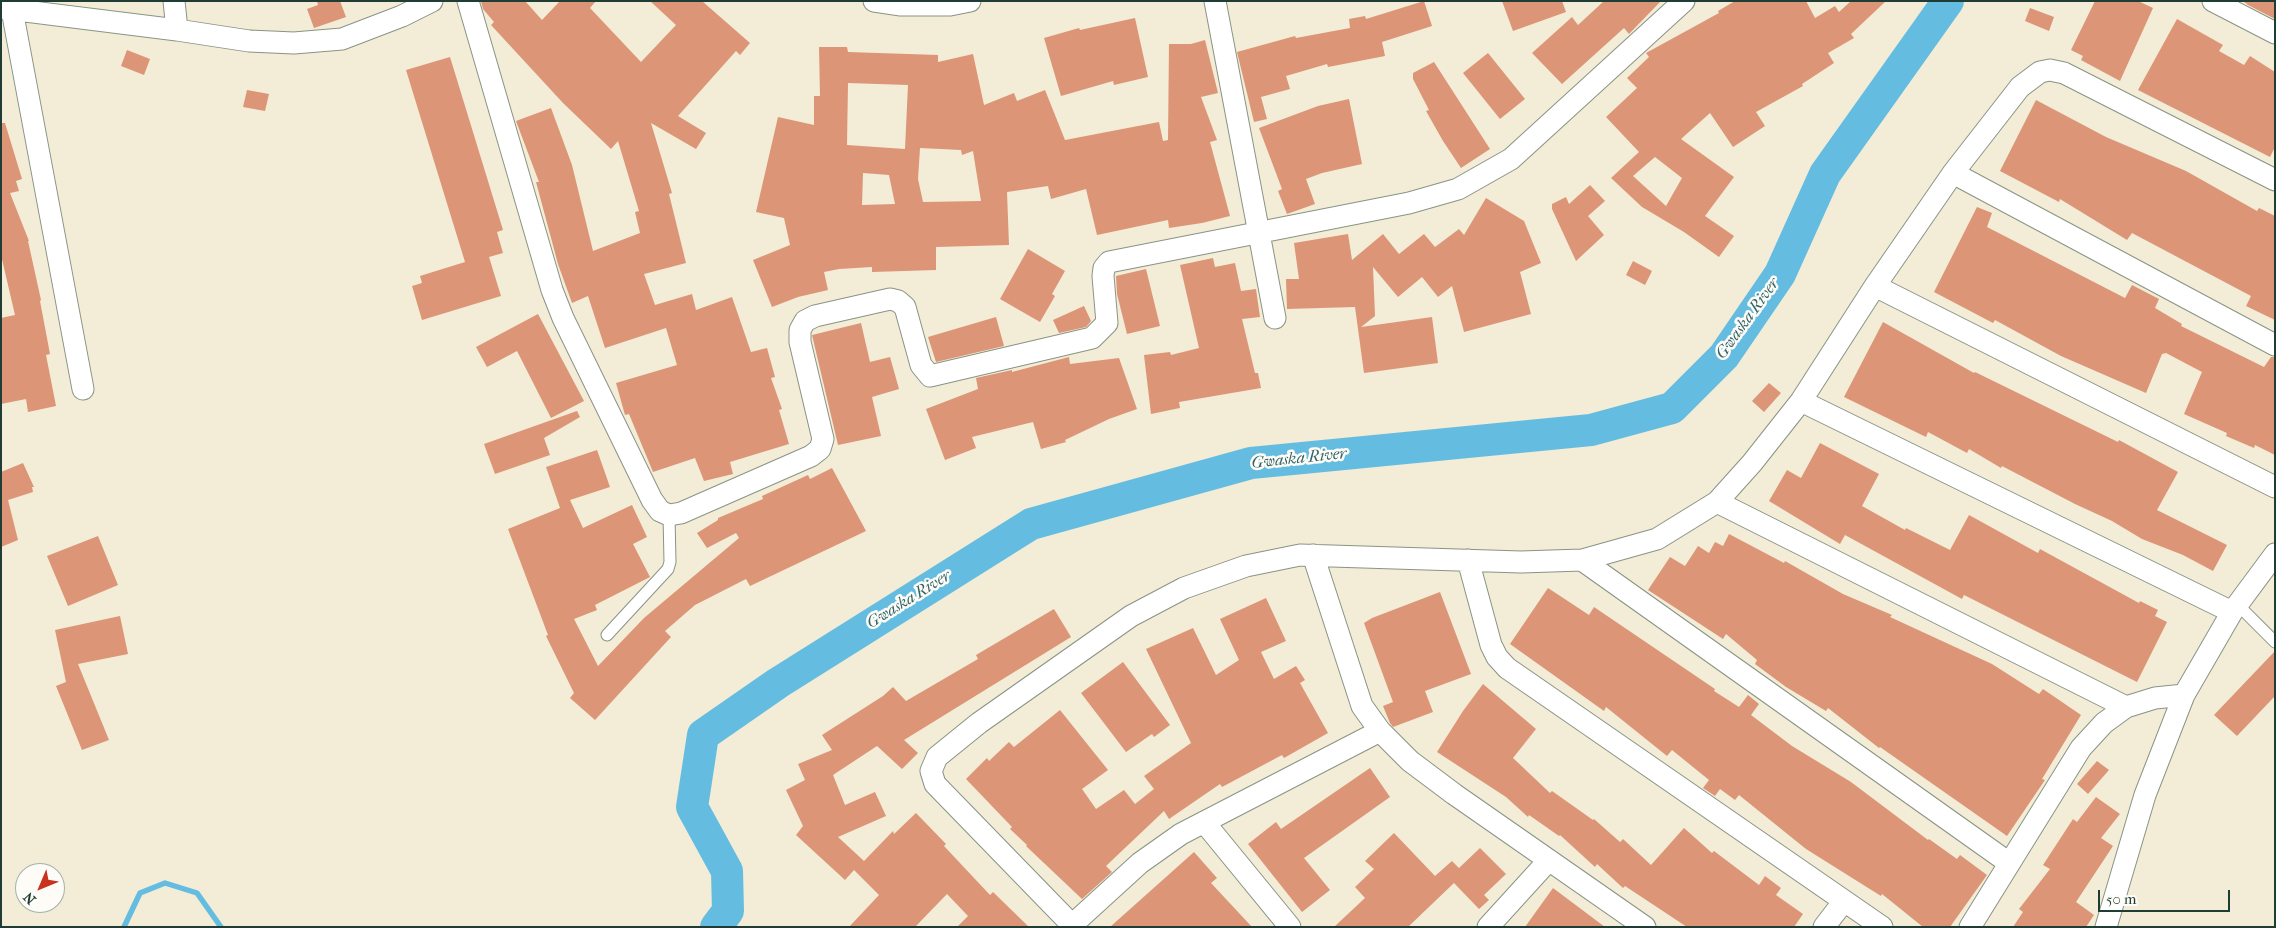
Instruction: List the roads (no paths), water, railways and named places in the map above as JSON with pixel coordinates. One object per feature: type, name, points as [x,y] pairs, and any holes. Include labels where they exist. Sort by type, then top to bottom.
[{"type":"street","points":[[174,1],[177,30]]},
{"type":"street","points":[[83,389],[7,9],[249,41],[294,43],[342,39],[402,16],[432,1]]},
{"type":"street","points":[[468,1],[554,297],[652,500],[660,511],[669,515],[681,513],[811,456],[820,449],[823,439],[800,342],[800,330],[805,321],[815,316],[890,299],[898,301],[905,307],[921,365],[930,376],[1092,338],[1106,323],[1107,313],[1102,276],[1104,268],[1109,262],[1409,204],[1458,189],[1510,159],[1684,1]]},
{"type":"street","points":[[874,1],[920,5],[950,5],[970,1]]},
{"type":"street","points":[[1215,1],[1275,318]]},
{"type":"street","points":[[2213,1],[2275,33]]},
{"type":"street","points":[[1380,732],[1181,834],[1140,864],[1073,926],[935,784],[931,771],[937,757],[979,723],[1131,616],[1184,588],[1246,566],[1300,555],[1521,562],[1582,560],[1657,539],[1717,502],[1752,463],[1801,401],[1952,173],[2020,87],[2040,72],[2050,70],[2064,73],[2275,180]]},
{"type":"street","points":[[1952,173],[2275,346]]},
{"type":"street","points":[[1876,286],[2275,487]]},
{"type":"street","points":[[1801,401],[2235,608]]},
{"type":"street","points":[[1717,502],[2126,707]]},
{"type":"street","points":[[2106,927],[2145,795],[2184,695],[2235,608],[2275,554]]},
{"type":"street","points":[[1313,556],[1362,706],[1380,732],[1410,762],[1645,927]]},
{"type":"street","points":[[1468,560],[1491,645],[1497,657],[1508,668],[1882,927]]},
{"type":"street","points":[[1582,560],[2010,863]]},
{"type":"street","points":[[1970,927],[2081,748],[2104,723],[2126,707],[2155,698],[2184,695]]},
{"type":"street","points":[[1204,822],[1290,927]]},
{"type":"street","points":[[1488,927],[1549,860]]},
{"type":"street","points":[[1824,927],[1844,901]]},
{"type":"lane","points":[[607,635],[668,570],[670,562],[669,515]]},
{"type":"lane","points":[[2235,608],[2275,642]]},
{"type":"waterway","name":"Gwaska River","points":[[716,927],[728,911],[727,871],[692,807],[703,735],[778,683],[1031,524],[1251,463],[1591,430],[1672,408],[1724,356],[1780,274],[1825,174],[1948,1]]},
{"type":"waterway","points":[[124,927],[140,893],[165,883],[197,893],[221,927]]}]
